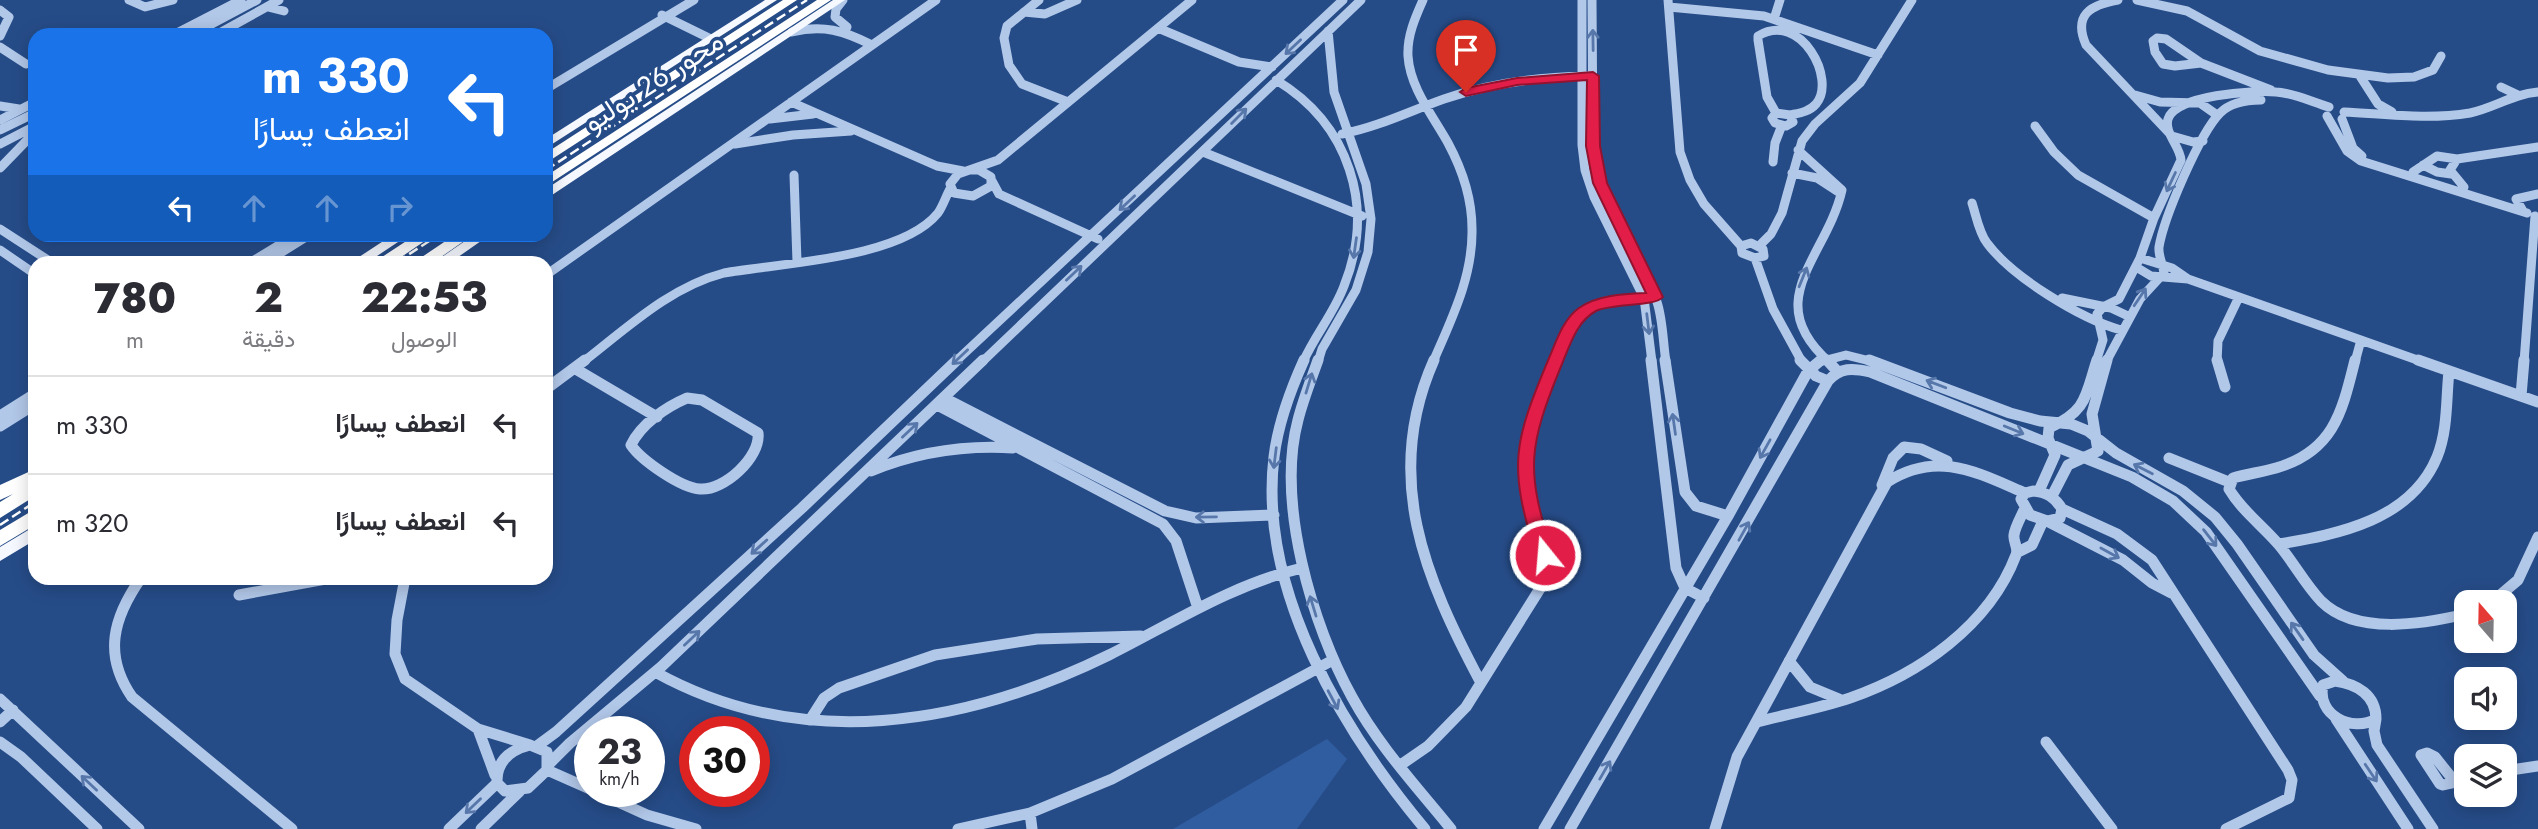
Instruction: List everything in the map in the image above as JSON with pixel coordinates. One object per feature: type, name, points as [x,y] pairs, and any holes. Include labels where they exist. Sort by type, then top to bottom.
[{"type":"highway","name":"محور 26 يوليو","points":[[553,154],[791,0]]},
{"type":"highway","name":"محور 26 يوليو","points":[[553,177],[825,0]]},
{"type":"highway","points":[[393,256],[415,242]]},
{"type":"highway","points":[[433,256],[455,242]]},
{"type":"highway","points":[[0,492],[28,478]]},
{"type":"highway","points":[[0,511],[28,493]]},
{"type":"highway","points":[[0,539],[28,521]]},
{"type":"main road","points":[[553,140],[772,0]]},
{"type":"main road","points":[[553,190],[841,0]]},
{"type":"main road","points":[[369,256],[391,242]]},
{"type":"main road","points":[[452,256],[473,242]]},
{"type":"main road","points":[[0,492],[28,473]]},
{"type":"main road","points":[[0,555],[28,537]]},
{"type":"street","points":[[130,0],[135,5],[144,7],[173,0]]},
{"type":"street","points":[[187,28],[241,0]]},
{"type":"street","points":[[204,28],[257,0]]},
{"type":"street","points":[[229,28],[279,0]]},
{"type":"street","points":[[553,84],[683,0]]},
{"type":"street","points":[[662,15],[694,0]]},
{"type":"street","points":[[833,24],[834,13],[841,0]]},
{"type":"street","points":[[553,270],[816,85],[870,40],[936,0]]},
{"type":"street","points":[[1039,0],[1007,26],[1004,38],[1013,75],[1031,89],[1068,102]]},
{"type":"street","points":[[1024,12],[1048,14],[1077,0]]},
{"type":"street","points":[[553,383],[674,293],[690,285],[725,273],[851,254],[896,241],[930,219],[942,206],[952,178],[998,160],[1192,0]]},
{"type":"street","points":[[1423,0],[1410,30],[1408,59],[1415,89],[1447,141],[1465,185],[1472,243],[1465,286],[1453,321],[1426,377],[1416,406],[1408,471],[1410,508],[1419,545],[1435,590],[1481,683]]},
{"type":"street","points":[[1582,0],[1593,146],[1600,183],[1650,298],[1685,492],[1696,506],[1728,516]]},
{"type":"street","points":[[1587,79],[1592,0]]},
{"type":"street","points":[[1774,19],[1780,0]]},
{"type":"street","points":[[1760,246],[1777,223],[1789,193],[1798,150],[1810,129],[1853,92],[1912,0]]},
{"type":"street","points":[[2118,0],[2090,9],[2080,24],[2080,35],[2094,57],[2172,136],[2193,142],[2203,141]]},
{"type":"street","points":[[2137,0],[2171,6],[2193,14],[2246,44],[2289,62],[2360,76],[2422,75],[2437,67],[2441,56]]},
{"type":"street","points":[[449,829],[496,779],[503,759],[520,747],[533,746],[628,666],[782,526],[1342,1],[1358,3]]},
{"type":"street","points":[[481,829],[520,791],[536,784],[570,743],[655,672],[1358,3]]},
{"type":"street","points":[[1741,246],[1747,243],[1760,246],[1763,256],[1745,256],[1741,246],[1706,210],[1692,188],[1684,166],[1680,152],[1668,4],[1774,19],[1878,55]]},
{"type":"street","points":[[268,7],[284,11]]},
{"type":"street","points":[[1,11],[9,17],[1,31]]},
{"type":"street","points":[[1175,14],[1175,28],[1187,40]]},
{"type":"street","points":[[662,15],[711,39]]},
{"type":"street","points":[[792,32],[833,24],[870,40]]},
{"type":"street","points":[[1158,28],[1240,62],[1272,67]]},
{"type":"street","points":[[1773,162],[1775,143],[1788,121],[1809,110],[1820,100],[1822,93],[1816,59],[1796,37],[1783,31],[1767,30],[1758,36],[1758,45],[1767,96],[1776,113],[1788,121],[1810,129]]},
{"type":"street","points":[[1328,31],[1332,83],[1359,215],[1356,250],[1344,288],[1302,364],[1284,412],[1273,473],[1274,515],[1284,572],[1317,668],[1361,747],[1411,823],[1425,829]]},
{"type":"street","points":[[1143,41],[1170,38],[1187,40]]},
{"type":"street","points":[[2201,63],[2173,66],[2161,63],[2155,56],[2153,39],[2166,39],[2201,63],[2327,112],[2337,130],[2341,146],[2361,162],[2533,215]]},
{"type":"street","points":[[0,47],[26,64]]},
{"type":"street","points":[[1240,62],[1260,78]]},
{"type":"street","points":[[553,78],[578,66]]},
{"type":"street","points":[[2360,76],[2378,104],[2398,115]]},
{"type":"street","points":[[1276,79],[1314,105],[1344,137],[1366,184],[1371,219],[1368,252],[1356,290],[1322,349],[1297,422],[1291,496],[1302,568],[1321,630],[1352,698],[1399,766],[1451,829]]},
{"type":"street","points":[[1344,137],[1426,110],[1455,95],[1501,84],[1587,79]]},
{"type":"street","points":[[816,85],[813,98],[820,115]]},
{"type":"street","points":[[2501,87],[2518,94]]},
{"type":"street","points":[[2133,94],[2164,102],[2277,92]]},
{"type":"street","points":[[2366,111],[2429,117],[2474,112],[2518,94],[2538,92]]},
{"type":"street","points":[[2052,496],[2068,465],[2098,451],[2093,404],[2128,316],[2147,287],[2164,273],[2158,253],[2166,226],[2217,115],[2238,103],[2270,99],[2343,116],[2366,111],[2378,104]]},
{"type":"street","points":[[2039,491],[2055,455],[2047,433],[2049,428],[2078,411],[2084,401],[2102,340],[2097,314],[2103,307],[2119,299],[2138,262],[2154,218],[2181,160],[2181,153],[2167,121],[2169,114],[2175,108],[2193,101],[2206,105],[2217,115]]},
{"type":"street","points":[[791,102],[937,166],[986,173],[999,194],[1107,243]]},
{"type":"street","points":[[0,106],[22,109]]},
{"type":"street","points":[[0,120],[28,106]]},
{"type":"street","points":[[764,121],[792,115],[820,115]]},
{"type":"street","points":[[0,130],[28,116]]},
{"type":"street","points":[[2343,116],[2357,152],[2413,172],[2515,202],[2533,215]]},
{"type":"street","points":[[2035,125],[2054,152],[2081,178],[2103,191],[2132,202],[2154,218]]},
{"type":"street","points":[[0,144],[28,130]]},
{"type":"street","points":[[729,145],[793,135],[856,131]]},
{"type":"street","points":[[0,168],[28,139]]},
{"type":"street","points":[[2413,172],[2437,156],[2458,159],[2538,147]]},
{"type":"street","points":[[1798,150],[1838,183],[1842,190],[1836,218],[1804,273],[1797,293],[1802,331],[1833,376]]},
{"type":"street","points":[[1203,152],[1371,219]]},
{"type":"street","points":[[2451,174],[2451,163],[2458,159]]},
{"type":"street","points":[[942,206],[987,190],[998,160]]},
{"type":"street","points":[[2423,165],[2437,172],[2451,174],[2464,187]]},
{"type":"street","points":[[937,166],[960,196],[1009,197]]},
{"type":"street","points":[[1792,173],[1824,181],[1842,195]]},
{"type":"street","points":[[794,175],[797,262]]},
{"type":"street","points":[[2515,202],[2518,197],[2535,196]]},
{"type":"street","points":[[2132,202],[2161,203]]},
{"type":"street","points":[[1972,203],[1992,251],[2023,280],[2059,298],[2098,324],[2121,330]]},
{"type":"street","points":[[2521,396],[2533,215]]},
{"type":"street","points":[[0,229],[41,255]]},
{"type":"street","points":[[273,256],[289,242]]},
{"type":"street","points":[[264,256],[294,242]]},
{"type":"street","points":[[0,250],[28,269]]},
{"type":"street","points":[[1755,258],[1775,317],[1808,371],[1816,378],[1833,376],[1850,368],[1870,372],[2083,457],[2153,488],[2191,516],[2219,550],[2335,716],[2408,829]]},
{"type":"street","points":[[22,265],[28,262]]},
{"type":"street","points":[[2138,262],[2162,263],[2188,279],[2538,402]]},
{"type":"street","points":[[2138,262],[2145,274],[2188,279]]},
{"type":"street","points":[[2225,387],[2218,374],[2215,348],[2239,297]]},
{"type":"street","points":[[1650,298],[1676,568],[1685,588],[1704,598]]},
{"type":"street","points":[[1399,766],[1447,729],[1466,707],[1541,587],[1545,555],[1530,510],[1525,482],[1525,455],[1529,429],[1567,334],[1581,314],[1607,302],[1650,298]]},
{"type":"street","points":[[2059,298],[2103,307],[2128,316]]},
{"type":"street","points":[[1014,308],[1030,316]]},
{"type":"street","points":[[2229,482],[2240,475],[2282,467],[2305,457],[2328,439],[2338,425],[2343,411],[2361,340]]},
{"type":"street","points":[[1544,829],[1728,516],[1808,371],[1822,359],[1833,356],[1859,356],[2010,413],[2080,427],[2126,460],[2183,491],[2215,517],[2237,544],[2314,655],[2343,681],[2367,694],[2376,707],[2374,731],[2377,744],[2433,829]]},
{"type":"street","points":[[574,368],[657,417]]},
{"type":"street","points":[[2279,544],[2348,529],[2380,517],[2416,490],[2437,456],[2443,431],[2449,371]]},
{"type":"street","points":[[1570,829],[1833,376]]},
{"type":"street","points":[[0,415],[28,398]]},
{"type":"street","points":[[695,398],[758,433],[758,448],[754,456],[718,485],[696,489],[633,450],[633,439],[657,417],[679,401],[695,398]]},
{"type":"street","points":[[940,402],[1166,511],[1196,518],[1274,515]]},
{"type":"street","points":[[940,402],[1020,449],[1167,527],[1176,541],[1197,605]]},
{"type":"street","points":[[0,426],[28,408]]},
{"type":"street","points":[[862,475],[900,461],[942,452],[984,447],[1020,449]]},
{"type":"street","points":[[1715,829],[1737,757],[1881,489],[1892,455],[1903,448],[1920,449],[2025,493],[2039,491],[2052,496],[2062,509],[2136,545],[2165,576],[2171,593],[2292,780],[2289,798],[2226,829]]},
{"type":"street","points":[[2169,458],[2229,482]]},
{"type":"street","points":[[1881,489],[1901,472],[1936,464],[1953,464]]},
{"type":"street","points":[[1667,474],[1681,474]]},
{"type":"street","points":[[2046,475],[2060,481]]},
{"type":"street","points":[[2229,482],[2232,495],[2279,544],[2322,602],[2340,615],[2410,623],[2454,617]]},
{"type":"street","points":[[1669,491],[1675,489],[1685,492]]},
{"type":"street","points":[[2018,552],[2014,535],[2024,510],[2021,499],[2025,493]]},
{"type":"street","points":[[1757,722],[1842,700],[1888,682],[1943,650],[1964,633],[1997,594],[2018,552],[2032,545],[2046,522],[2060,518],[2062,509]]},
{"type":"street","points":[[2024,510],[2123,560],[2152,583],[2171,593]]},
{"type":"street","points":[[782,526],[799,536]]},
{"type":"street","points":[[2506,590],[2518,580],[2538,537]]},
{"type":"street","points":[[1707,551],[1727,561]]},
{"type":"street","points":[[628,666],[655,672],[692,692],[731,707],[773,716],[810,720],[897,719],[980,704],[1061,677],[1231,589],[1302,568]]},
{"type":"street","points":[[137,585],[120,612],[113,638],[113,662],[120,684],[132,697],[292,829]]},
{"type":"street","points":[[239,594],[291,585]]},
{"type":"street","points":[[404,585],[397,620],[395,654],[405,679],[478,729],[547,752],[548,767]]},
{"type":"street","points":[[810,720],[821,701],[830,694],[877,673],[933,654],[980,644],[1030,638],[1142,636]]},
{"type":"street","points":[[640,654],[655,672]]},
{"type":"street","points":[[958,829],[1030,813],[1112,779],[1333,660]]},
{"type":"street","points":[[1790,661],[1810,687],[1831,698],[1842,700]]},
{"type":"street","points":[[2320,696],[2323,685],[2343,681]]},
{"type":"street","points":[[0,699],[139,829]]},
{"type":"street","points":[[0,722],[13,710]]},
{"type":"street","points":[[2335,716],[2361,726],[2376,719]]},
{"type":"street","points":[[478,729],[496,779],[505,791],[520,791]]},
{"type":"street","points":[[0,741],[97,829]]},
{"type":"street","points":[[2046,742],[2112,829]]},
{"type":"street","points":[[2517,769],[2538,766]]},
{"type":"street","points":[[548,767],[574,781]]},
{"type":"street","points":[[629,807],[696,829]]},
{"type":"street","points":[[1030,813],[1032,829]]},
{"type":"shaded area","points":[[1327,739],[1347,759],[1297,829],[1173,829]]},
{"type":"railway","points":[[553,165],[807,0]]},
{"type":"railway","points":[[406,256],[428,242]]},
{"type":"railway","points":[[0,525],[28,507]]},
{"type":"route","points":[[1466,92],[1501,84],[1568,76],[1593,76],[1593,146],[1600,183],[1656,297],[1620,299],[1593,306],[1581,314],[1567,334],[1546,382],[1529,429],[1525,455],[1525,482],[1530,510],[1545,555]]}]
